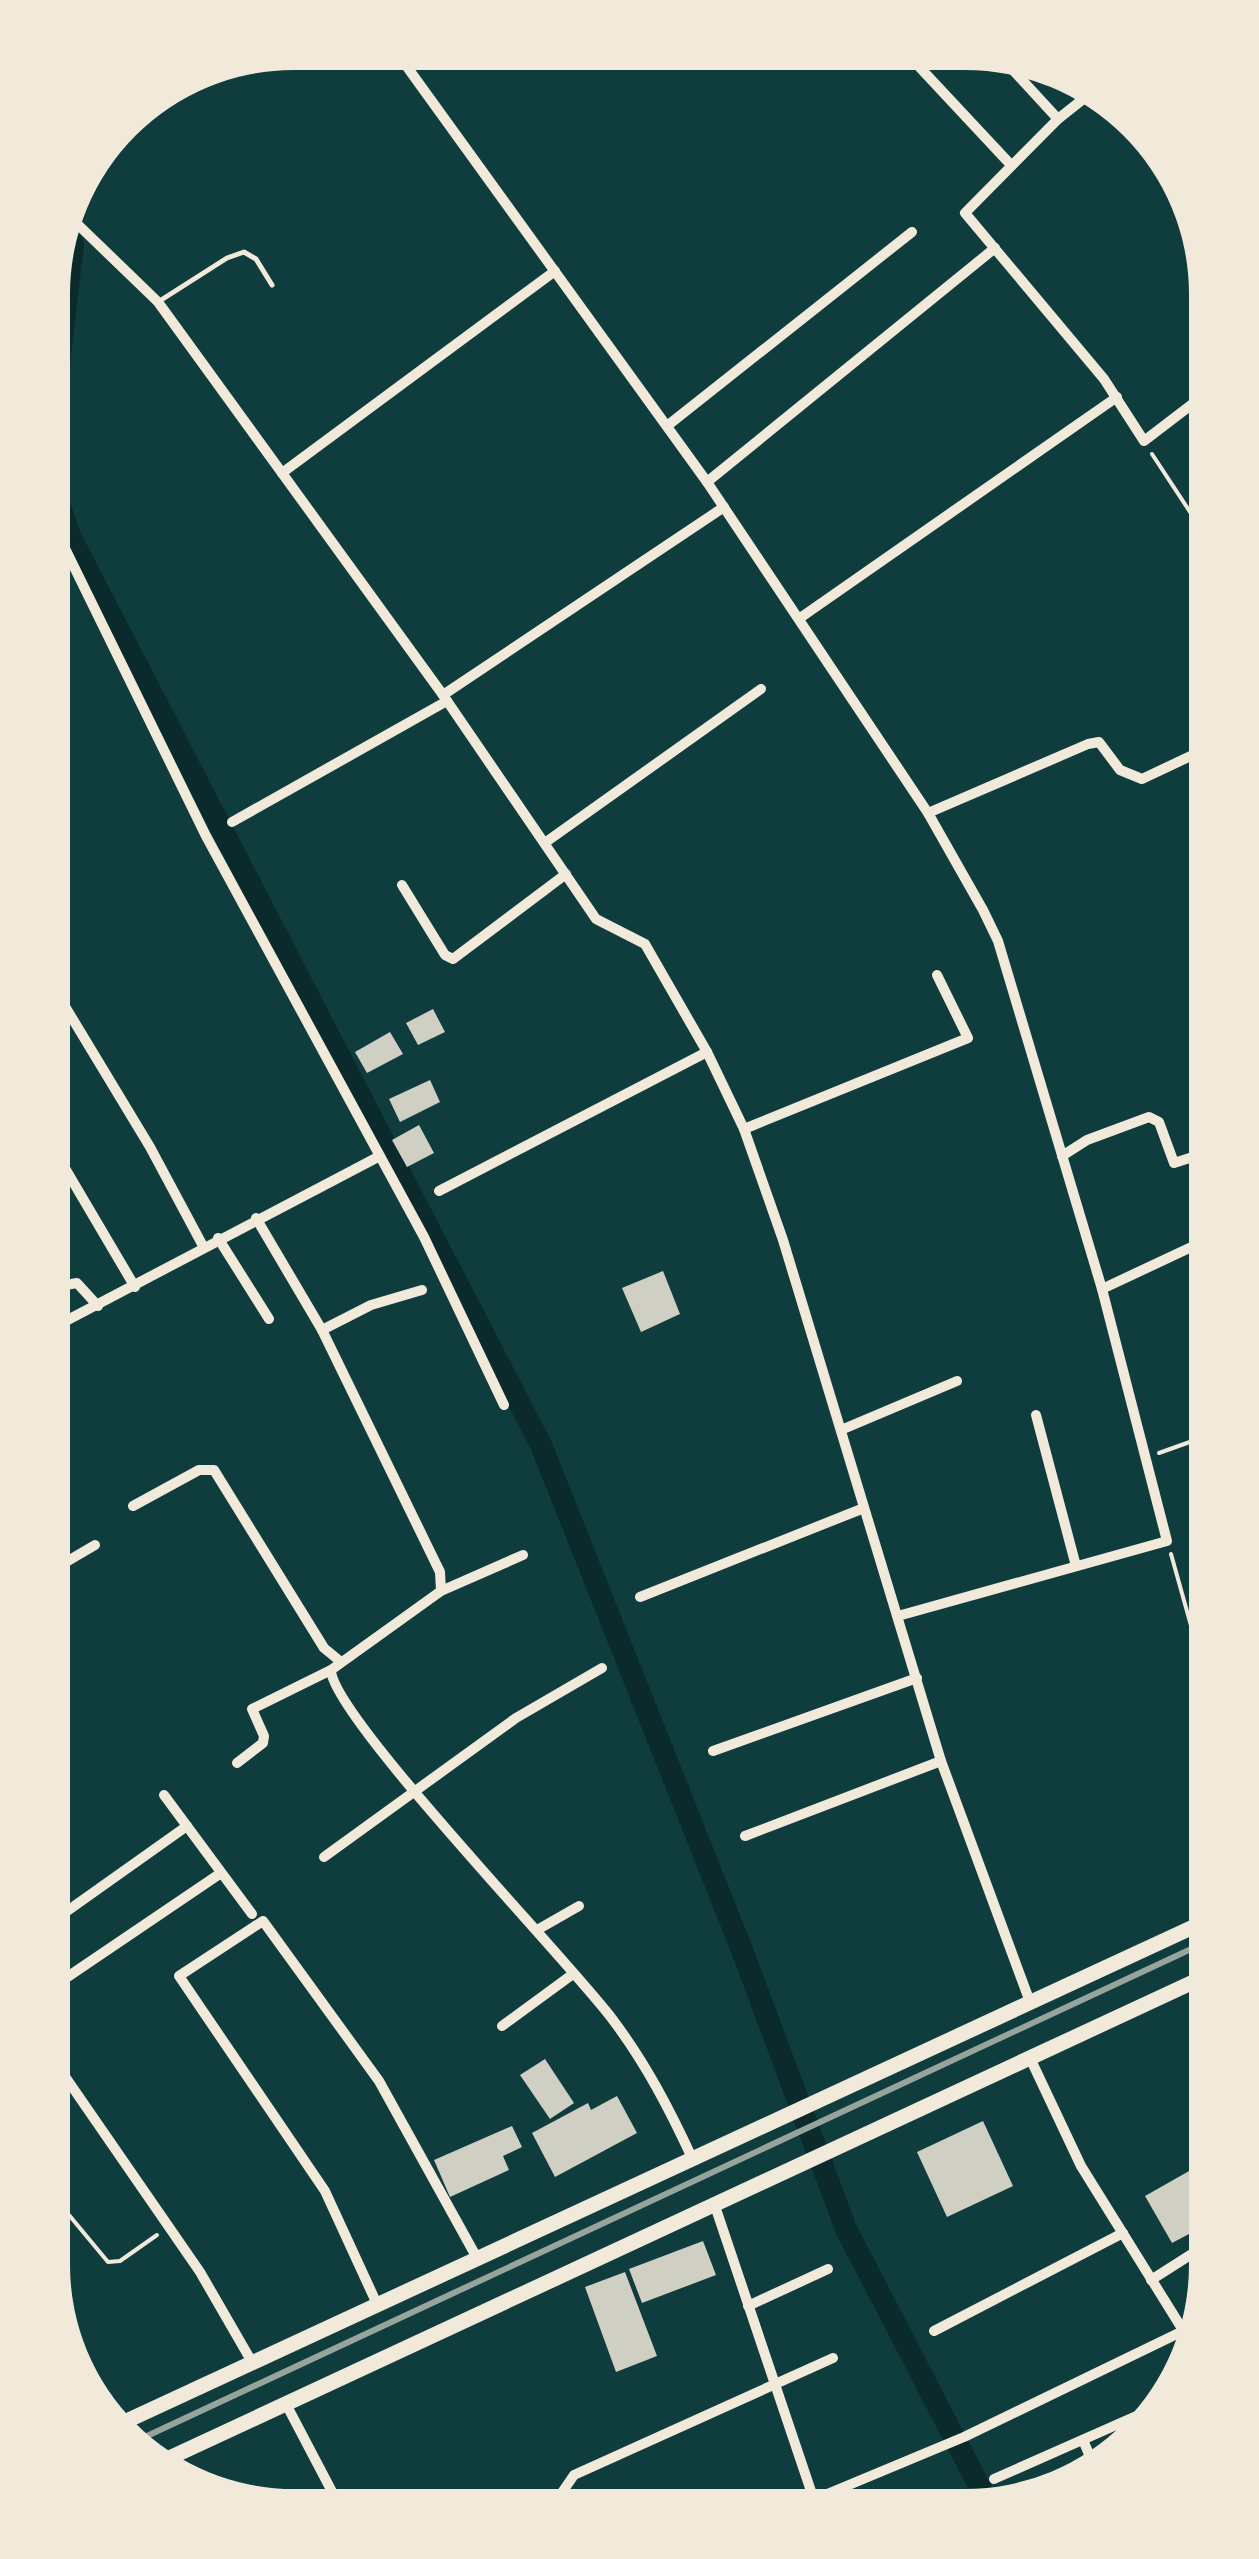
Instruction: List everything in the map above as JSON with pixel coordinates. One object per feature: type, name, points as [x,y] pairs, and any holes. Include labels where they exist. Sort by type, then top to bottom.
[{"type":"main road","points":[[132,2418],[1189,1929]]},
{"type":"main road","points":[[176,2455],[1189,1984]]},
{"type":"street","points":[[409,70],[707,482],[800,618],[928,813],[998,941],[1102,1288],[1167,1541],[898,1616]]},
{"type":"street","points":[[922,70],[1011,166]]},
{"type":"street","points":[[1019,77],[1058,120]]},
{"type":"street","points":[[1080,102],[965,213],[1117,397],[1144,441],[1189,407]]},
{"type":"street","points":[[81,227],[158,302],[445,698],[596,918],[645,944],[707,1052],[744,1129],[842,1430],[941,1761],[1030,2002]]},
{"type":"street","points":[[667,426],[912,232]]},
{"type":"street","points":[[707,482],[994,248]]},
{"type":"street","points":[[282,473],[555,271]]},
{"type":"street","points":[[800,618],[1117,397]]},
{"type":"street","points":[[232,822],[445,698],[724,507]]},
{"type":"street","points":[[70,554],[206,836],[438,1264],[504,1404]]},
{"type":"street","points":[[546,842],[761,688]]},
{"type":"street","points":[[928,813],[1088,744],[1100,742],[1120,770],[1142,779],[1189,757]]},
{"type":"street","points":[[402,885],[446,955],[453,959],[566,874]]},
{"type":"street","points":[[744,1129],[968,1038],[937,975]]},
{"type":"street","points":[[70,1015],[141,1132],[203,1246]]},
{"type":"street","points":[[439,1191],[707,1052]]},
{"type":"street","points":[[1062,1156],[1087,1140],[1150,1117],[1159,1122],[1174,1163],[1189,1158]]},
{"type":"street","points":[[70,1319],[378,1157]]},
{"type":"street","points":[[70,1177],[135,1287]]},
{"type":"street","points":[[256,1218],[322,1330],[440,1572],[440,1591]]},
{"type":"street","points":[[218,1238],[268,1319]]},
{"type":"street","points":[[1102,1288],[1189,1248]]},
{"type":"street","points":[[70,1284],[76,1283],[98,1306]]},
{"type":"street","points":[[322,1330],[371,1306],[422,1290]]},
{"type":"street","points":[[842,1430],[957,1382]]},
{"type":"street","points":[[1036,1415],[1076,1566]]},
{"type":"street","points":[[134,1506],[199,1470],[214,1470],[324,1648],[341,1662]]},
{"type":"street","points":[[640,1597],[864,1508]]},
{"type":"street","points":[[70,1560],[95,1545]]},
{"type":"street","points":[[236,1763],[263,1743],[264,1736],[252,1710],[331,1670],[440,1591],[523,1555]]},
{"type":"street","points":[[324,1858],[516,1718],[602,1668]]},
{"type":"street","points":[[331,1670],[341,1694],[412,1791],[612,2018],[654,2078],[692,2160]]},
{"type":"street","points":[[714,1751],[917,1678]]},
{"type":"street","points":[[745,1836],[941,1761]]},
{"type":"street","points":[[164,1795],[252,1914]]},
{"type":"street","points":[[70,1909],[187,1826]]},
{"type":"street","points":[[70,1975],[221,1873]]},
{"type":"street","points":[[537,1930],[579,1906]]},
{"type":"street","points":[[377,2304],[325,2191],[179,1976],[263,1921],[379,2081],[476,2258]]},
{"type":"street","points":[[502,2026],[574,1974]]},
{"type":"street","points":[[1030,2058],[1081,2166],[1180,2326]]},
{"type":"street","points":[[70,2084],[168,2227],[252,2362]]},
{"type":"street","points":[[714,2202],[813,2489]]},
{"type":"street","points":[[934,2331],[1123,2233]]},
{"type":"street","points":[[1151,2280],[1189,2255]]},
{"type":"street","points":[[748,2306],[828,2270]]},
{"type":"street","points":[[835,2489],[964,2437],[1178,2335]]},
{"type":"street","points":[[564,2489],[574,2474],[832,2358]]},
{"type":"street","points":[[286,2404],[331,2489]]},
{"type":"street","points":[[994,2479],[1124,2422]]},
{"type":"street","points":[[1084,2440],[1088,2452]]},
{"type":"lane","points":[[158,302],[227,258],[244,252],[256,259],[272,285]]},
{"type":"path","points":[[1144,441],[1189,511]]},
{"type":"path","points":[[1146,1458],[1189,1442]]},
{"type":"path","points":[[1167,1541],[1189,1619]]},
{"type":"path","points":[[70,2216],[108,2262],[120,2262],[168,2227]]},
{"type":"building","points":[[433,1009],[445,1032],[418,1045],[406,1023]]},
{"type":"building","points":[[390,1032],[403,1054],[367,1073],[355,1052]]},
{"type":"building","points":[[430,1080],[440,1102],[400,1122],[389,1099]]},
{"type":"building","points":[[419,1125],[434,1153],[407,1167],[392,1140]]},
{"type":"building","points":[[663,1271],[680,1314],[641,1332],[622,1288]]},
{"type":"building","points":[[545,2059],[574,2103],[550,2119],[520,2075]]},
{"type":"building","points":[[617,2096],[637,2133],[555,2177],[532,2133],[588,2103],[591,2110]]},
{"type":"building","points":[[983,2121],[1013,2186],[947,2217],[917,2152]]},
{"type":"building","points":[[512,2126],[522,2147],[503,2156],[509,2170],[450,2197],[434,2160]]},
{"type":"building","points":[[1189,2171],[1189,2234],[1172,2243],[1145,2196]]},
{"type":"building","points":[[703,2241],[716,2275],[642,2303],[629,2269]]},
{"type":"building","points":[[625,2272],[657,2356],[616,2372],[585,2287]]},
{"type":"waterway","points":[[70,536],[541,1445],[742,1950],[846,2229],[981,2489]]},
{"type":"railway","points":[[149,2435],[1189,1950]]}]
